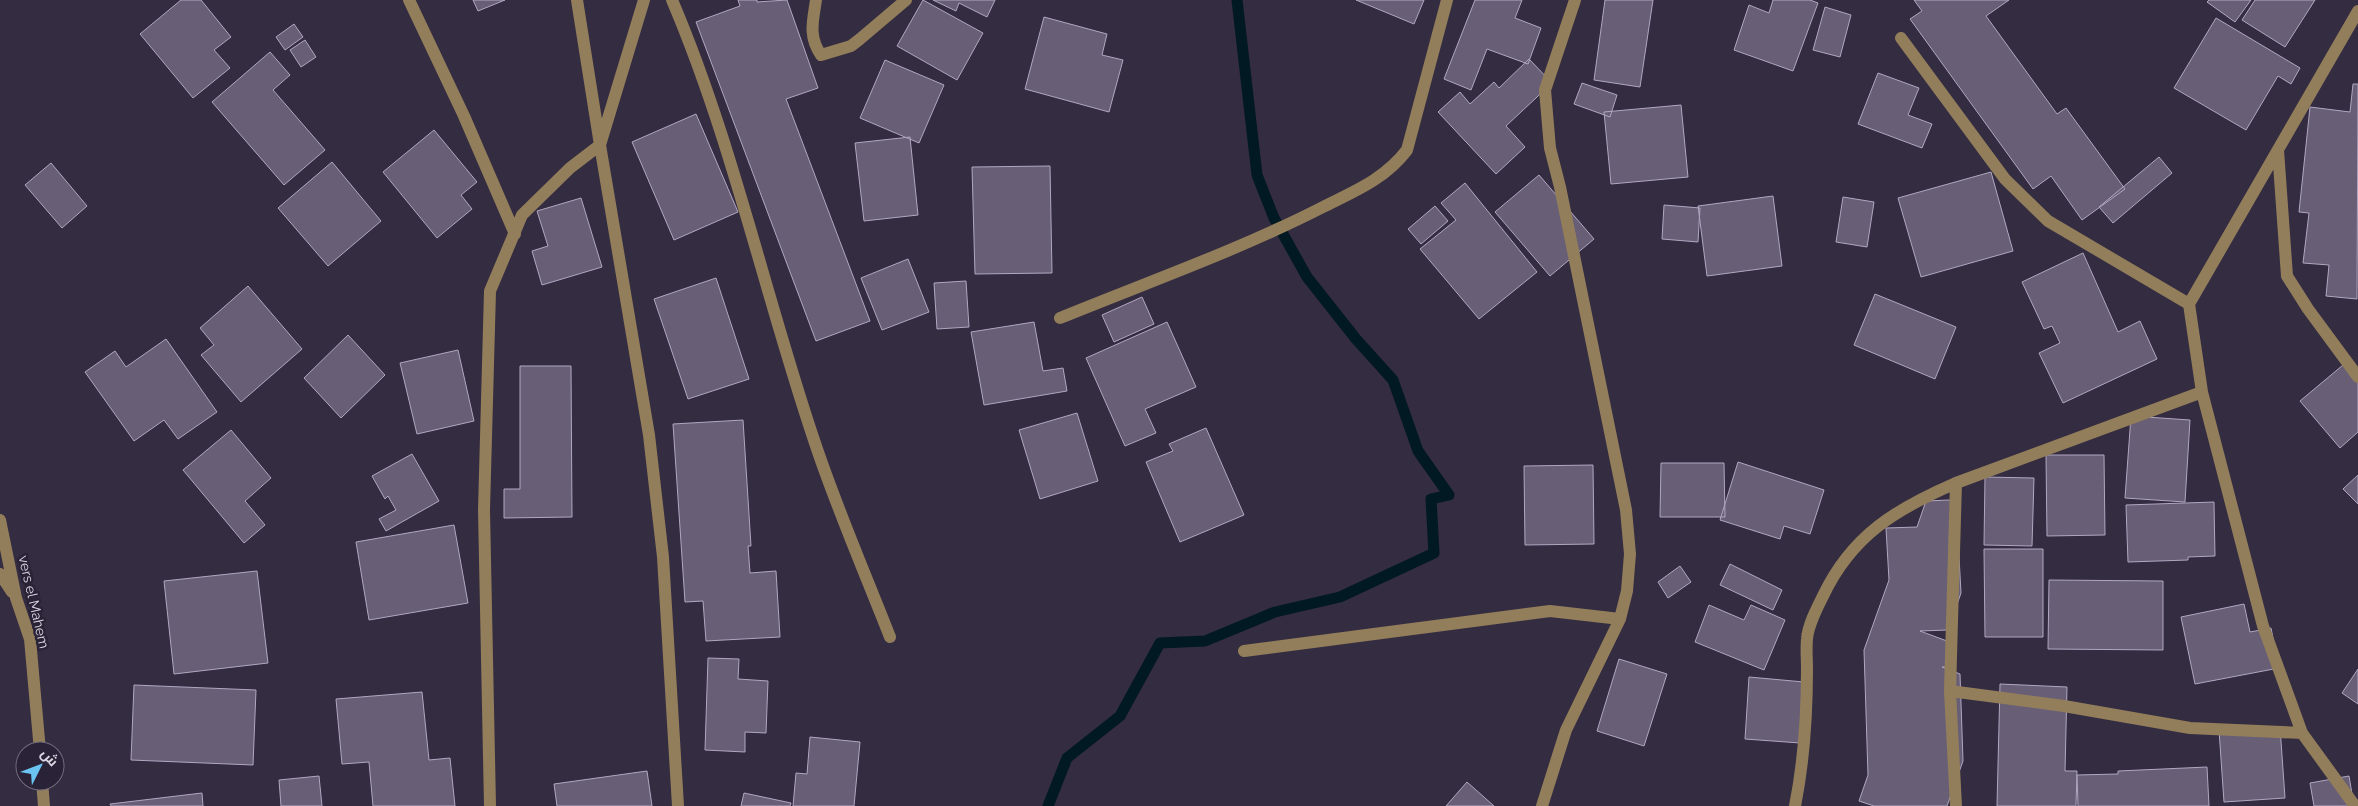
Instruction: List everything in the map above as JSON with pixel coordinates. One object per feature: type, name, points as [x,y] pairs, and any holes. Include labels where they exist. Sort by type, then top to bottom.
[{"type":"street","points":[[409,0],[464,116],[515,234]]},
{"type":"street","points":[[577,0],[649,435],[663,556],[678,806]]},
{"type":"street","points":[[490,806],[484,510],[490,291],[522,215],[570,168],[600,145],[644,0]]},
{"type":"street","points":[[672,0],[697,60],[733,168],[815,444],[890,638]]},
{"type":"street","points":[[816,0],[811,30],[814,44],[821,55],[851,46],[906,0]]},
{"type":"street","points":[[1060,318],[1281,229],[1376,180],[1396,165],[1407,150],[1447,0]]},
{"type":"street","points":[[1542,806],[1566,730],[1620,619],[1627,591],[1630,554],[1626,510],[1560,187],[1550,148],[1545,90],[1575,0]]},
{"type":"street","points":[[2355,806],[2302,733],[2263,626],[2202,392],[2189,304],[2358,11]]},
{"type":"street","points":[[1901,38],[2005,179],[2048,221],[2189,304]]},
{"type":"street","points":[[2278,150],[2287,276],[2308,309],[2358,377]]},
{"type":"street","points":[[1795,806],[1805,745],[1807,637],[1833,574],[1853,548],[1876,526],[1901,510],[1956,483],[2202,392]]},
{"type":"street","points":[[1956,483],[1950,691],[1956,806]]},
{"type":"street","name":"vers el Mahem","points":[[0,520],[16,598],[30,639],[39,741]]},
{"type":"street","points":[[0,574],[16,598]]},
{"type":"street","points":[[1244,651],[1550,611],[1620,619]]},
{"type":"street","points":[[1950,691],[2064,706],[2190,728],[2302,733]]},
{"type":"street","points":[[43,791],[44,806]]},
{"type":"building","points":[[181,0],[201,0],[231,37],[214,50],[230,68],[193,98],[140,34]]},
{"type":"building","points":[[473,0],[505,0],[478,11]]},
{"type":"building","points":[[738,0],[757,0],[757,2],[787,0],[818,88],[786,99],[870,321],[816,341],[696,22],[740,6]]},
{"type":"building","points":[[923,0],[983,33],[957,80],[897,46]]},
{"type":"building","points":[[933,0],[995,0],[987,17],[959,3],[956,11]]},
{"type":"building","points":[[1356,0],[1424,0],[1414,24]]},
{"type":"building","points":[[1475,0],[1522,0],[1515,18],[1541,28],[1528,64],[1487,49],[1471,90],[1444,79]]},
{"type":"building","points":[[1605,0],[1653,0],[1640,87],[1594,80]]},
{"type":"building","points":[[1773,0],[1810,0],[1818,3],[1793,71],[1734,50],[1749,5],[1769,13]]},
{"type":"building","points":[[1914,0],[2009,0],[1986,16],[2057,114],[2066,108],[2125,189],[2082,220],[2051,176],[2033,189],[1910,19],[1922,11]]},
{"type":"building","points":[[2209,0],[2251,0],[2235,22],[2207,2]]},
{"type":"building","points":[[2255,0],[2315,0],[2285,47],[2242,20]]},
{"type":"building","points":[[1825,7],[1851,15],[1840,57],[1813,50]]},
{"type":"building","points":[[1044,17],[1107,34],[1102,55],[1123,60],[1109,112],[1025,89]]},
{"type":"building","points":[[2216,18],[2300,68],[2291,84],[2278,76],[2246,130],[2174,88]]},
{"type":"building","points":[[294,24],[303,37],[285,50],[276,37]]},
{"type":"building","points":[[305,40],[316,57],[301,67],[290,50]]},
{"type":"building","points":[[270,52],[290,75],[273,90],[325,150],[284,185],[212,102]]},
{"type":"building","points":[[1529,59],[1552,83],[1506,126],[1525,147],[1496,174],[1438,112],[1460,92],[1470,104],[1494,82],[1499,88]]},
{"type":"building","points":[[885,60],[944,85],[919,143],[860,118]]},
{"type":"building","points":[[1878,73],[1919,88],[1908,115],[1932,124],[1922,148],[1858,124]]},
{"type":"building","points":[[1582,83],[1617,95],[1610,117],[1574,104]]},
{"type":"building","points":[[2353,84],[2358,84],[2357,299],[2326,296],[2329,265],[2303,263],[2309,213],[2299,212],[2310,107],[2350,112]]},
{"type":"building","points":[[1681,105],[1688,177],[1611,184],[1604,112]]},
{"type":"building","points":[[696,114],[738,212],[674,240],[632,142]]},
{"type":"building","points":[[434,130],[477,182],[461,195],[472,209],[437,238],[383,172]]},
{"type":"building","points":[[910,137],[918,215],[864,221],[855,143]]},
{"type":"building","points":[[2159,157],[2172,173],[2113,223],[2099,207]]},
{"type":"building","points":[[332,162],[381,221],[328,266],[278,208]]},
{"type":"building","points":[[51,163],[87,206],[62,228],[25,185]]},
{"type":"building","points":[[1050,166],[1052,273],[975,274],[972,167]]},
{"type":"building","points":[[1991,172],[2013,251],[1921,277],[1898,198]]},
{"type":"building","points":[[1539,175],[1594,239],[1550,276],[1495,212]]},
{"type":"building","points":[[1465,183],[1537,272],[1479,319],[1420,249],[1456,220],[1441,203]]},
{"type":"building","points":[[1773,196],[1782,266],[1707,276],[1698,206]]},
{"type":"building","points":[[1843,197],[1874,202],[1867,247],[1836,242]]},
{"type":"building","points":[[581,198],[602,267],[542,285],[532,251],[548,246],[537,211]]},
{"type":"building","points":[[1664,205],[1700,208],[1698,242],[1662,239]]},
{"type":"building","points":[[1435,206],[1448,221],[1421,244],[1408,229]]},
{"type":"building","points":[[2083,253],[2118,332],[2140,321],[2157,359],[2063,403],[2039,353],[2060,343],[2052,326],[2044,329],[2022,282]]},
{"type":"building","points":[[908,259],[929,312],[882,330],[861,278]]},
{"type":"building","points":[[716,278],[749,379],[688,399],[654,299]]},
{"type":"building","points":[[966,281],[969,327],[937,329],[934,283]]},
{"type":"building","points":[[248,286],[302,349],[241,402],[201,355],[214,345],[200,328]]},
{"type":"building","points":[[1875,294],[1956,327],[1935,379],[1854,345]]},
{"type":"building","points":[[1142,297],[1154,324],[1114,342],[1102,315]]},
{"type":"building","points":[[1034,322],[1043,371],[1063,368],[1067,391],[984,405],[971,332]]},
{"type":"building","points":[[1167,322],[1196,387],[1145,409],[1156,433],[1125,446],[1086,358]]},
{"type":"building","points":[[348,335],[385,375],[341,418],[304,378]]},
{"type":"building","points":[[166,339],[217,412],[178,439],[164,420],[134,441],[85,372],[115,351],[126,367]]},
{"type":"building","points":[[458,350],[474,421],[417,434],[400,363]]},
{"type":"building","points":[[2349,360],[2358,371],[2358,432],[2340,448],[2300,401]]},
{"type":"building","points":[[520,366],[571,366],[572,517],[504,518],[504,489],[520,489]]},
{"type":"building","points":[[1077,413],[1098,481],[1040,499],[1019,430]]},
{"type":"building","points":[[2131,416],[2190,420],[2185,502],[2125,498]]},
{"type":"building","points":[[743,420],[751,546],[748,546],[750,573],[776,571],[780,637],[706,641],[703,601],[685,602],[673,424]]},
{"type":"building","points":[[1206,428],[1244,515],[1180,542],[1146,462],[1173,451],[1169,444]]},
{"type":"building","points":[[231,430],[271,478],[245,501],[265,525],[244,543],[183,470]]},
{"type":"building","points":[[412,454],[439,501],[386,531],[379,519],[396,510],[388,496],[385,499],[372,476]]},
{"type":"building","points":[[2046,455],[2104,455],[2105,535],[2047,536]]},
{"type":"building","points":[[1738,462],[1824,490],[1810,534],[1784,526],[1780,539],[1720,520]]},
{"type":"building","points":[[1661,463],[1724,463],[1725,517],[1660,517]]},
{"type":"building","points":[[1593,465],[1594,544],[1525,545],[1524,466]]},
{"type":"building","points":[[2358,475],[2358,504],[2343,489]]},
{"type":"building","points":[[1985,477],[2034,478],[2032,546],[1984,545]]},
{"type":"building","points":[[1949,500],[1956,502],[1961,593],[1948,630],[1920,631],[1947,641],[1949,667],[1942,667],[1960,674],[1963,761],[1947,806],[1874,806],[1859,801],[1868,775],[1864,650],[1889,580],[1886,528],[1917,527],[1926,501]]},
{"type":"building","points":[[2214,502],[2215,556],[2188,557],[2188,560],[2128,562],[2126,505]]},
{"type":"building","points":[[454,525],[468,603],[369,620],[356,542]]},
{"type":"building","points":[[1984,549],[2043,549],[2043,637],[1985,637]]},
{"type":"building","points":[[1730,564],[1782,590],[1773,610],[1720,585]]},
{"type":"building","points":[[1680,566],[1691,582],[1668,598],[1658,582]]},
{"type":"building","points":[[257,571],[268,663],[174,674],[164,581]]},
{"type":"building","points":[[2049,580],[2163,581],[2163,650],[2048,649]]},
{"type":"building","points":[[2244,604],[2250,632],[2271,628],[2279,668],[2195,684],[2181,617]]},
{"type":"building","points":[[1709,605],[1744,620],[1751,605],[1785,620],[1764,670],[1695,642]]},
{"type":"building","points":[[708,658],[739,659],[738,679],[768,681],[766,733],[745,732],[745,752],[705,750]]},
{"type":"building","points":[[1619,659],[1667,674],[1644,746],[1597,731]]},
{"type":"building","points":[[2358,669],[2358,704],[2342,693]]},
{"type":"building","points":[[1749,677],[1804,682],[1800,743],[1745,739]]},
{"type":"building","points":[[2000,684],[2067,687],[2065,771],[2077,771],[2076,806],[1997,806]]},
{"type":"building","points":[[134,685],[256,690],[253,765],[131,760]]},
{"type":"building","points":[[422,692],[429,760],[450,758],[455,806],[373,806],[369,762],[342,764],[336,699]]},
{"type":"building","points":[[2280,727],[2285,798],[2224,802],[2219,730]]},
{"type":"building","points":[[810,737],[860,742],[854,806],[793,806],[796,773],[807,774]]},
{"type":"building","points":[[2207,767],[2209,806],[2078,806],[2077,775],[2118,774],[2118,771]]},
{"type":"building","points":[[647,771],[652,806],[557,806],[554,784]]},
{"type":"building","points":[[319,776],[322,806],[281,806],[279,780]]},
{"type":"building","points":[[2349,776],[2354,806],[2314,806],[2310,783]]},
{"type":"building","points":[[1467,782],[1494,806],[1446,806]]},
{"type":"building","points":[[202,793],[203,806],[111,806],[110,804]]},
{"type":"building","points":[[744,793],[791,803],[790,806],[741,806]]},
{"type":"waterway","points":[[1048,806],[1067,758],[1120,716],[1160,643],[1205,641],[1275,612],[1340,597],[1434,553],[1431,499],[1449,495],[1418,451],[1393,380],[1356,339],[1307,277],[1274,218],[1257,175],[1237,0]]}]
